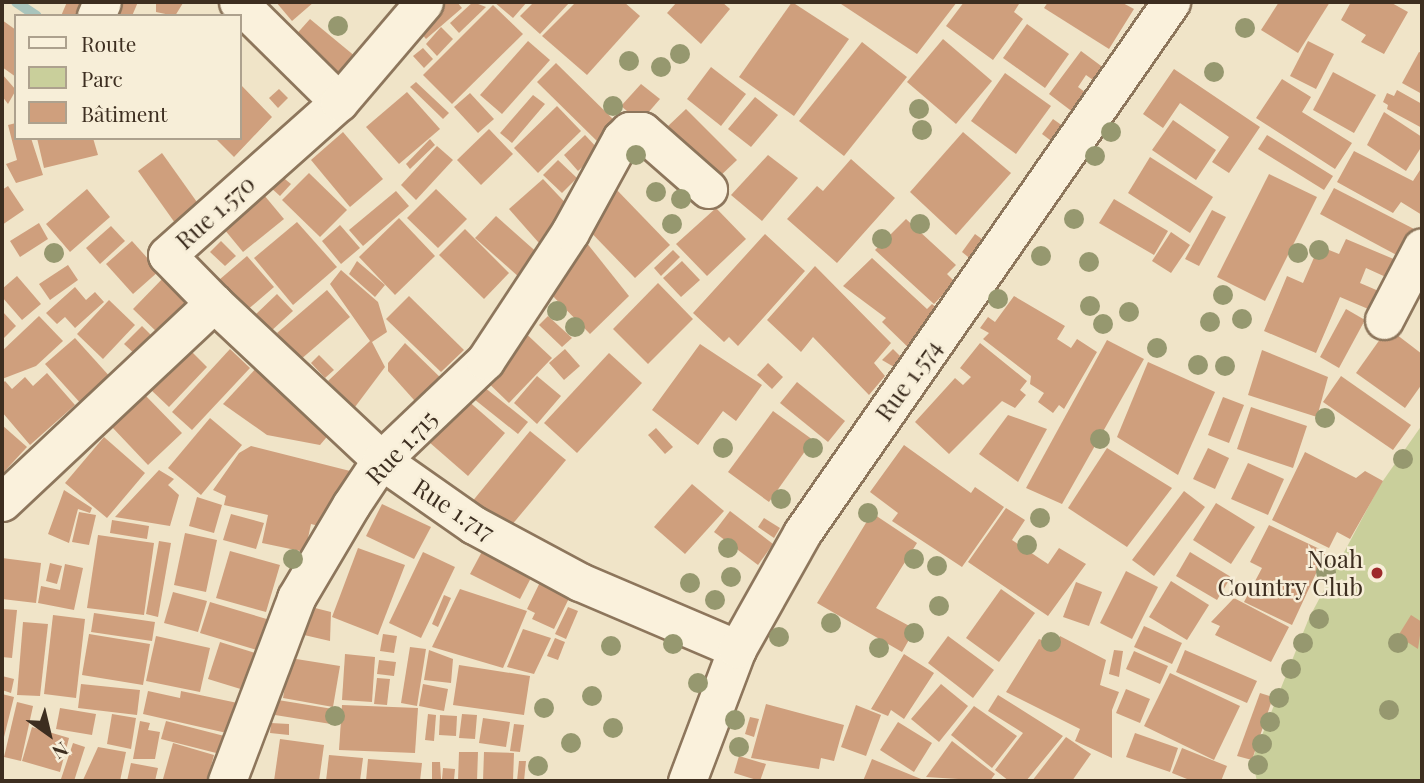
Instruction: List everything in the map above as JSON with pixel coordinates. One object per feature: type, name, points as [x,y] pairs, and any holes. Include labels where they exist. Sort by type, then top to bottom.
[{"type":"street","points":[[238,2],[339,102]]},
{"type":"street","name":"Rue 1.570","points":[[214,303],[167,255],[339,102],[424,2]]},
{"type":"street","name":"Rue 1.574","points":[[687,781],[737,649],[802,533],[1171,2]]},
{"type":"street","name":"Rue 1.715","points":[[226,781],[296,598],[381,460],[485,361],[569,232],[621,139],[629,131],[642,131],[708,189]]},
{"type":"street","points":[[1384,320],[1422,247]]},
{"type":"street","points":[[2,502],[214,303]]},
{"type":"street","name":"Rue 1.717","points":[[214,303],[381,460],[474,525],[580,582],[737,649]]},
{"type":"green space","name":"Noah Country Club","points":[[1422,425],[1422,781],[1257,781],[1252,760],[1309,618],[1380,485]]},
{"type":"building","points":[[67,2],[97,2],[92,14],[62,14]]},
{"type":"building","points":[[112,2],[138,2],[133,14],[108,14]]},
{"type":"building","points":[[156,2],[190,2],[183,3],[176,14],[156,12]]},
{"type":"building","points":[[276,2],[314,2],[292,21]]},
{"type":"building","points":[[429,2],[457,2],[462,8],[426,39],[409,19]]},
{"type":"building","points":[[473,2],[486,7],[459,33],[450,23]]},
{"type":"building","points":[[494,2],[527,2],[513,18]]},
{"type":"building","points":[[534,2],[570,2],[540,34],[520,16]]},
{"type":"building","points":[[576,2],[624,2],[640,16],[587,75],[542,36]]},
{"type":"building","points":[[677,2],[722,2],[730,9],[701,44],[667,13]]},
{"type":"building","points":[[792,2],[849,39],[794,116],[739,77]]},
{"type":"building","points":[[838,2],[957,2],[917,54]]},
{"type":"building","points":[[964,2],[1019,4],[1014,12],[1023,19],[993,60],[946,26]]},
{"type":"building","points":[[1048,2],[1121,2],[1134,9],[1109,49],[1044,8]]},
{"type":"building","points":[[1279,2],[1330,2],[1298,53],[1261,30]]},
{"type":"building","points":[[1351,2],[1390,2],[1408,12],[1384,54],[1361,42],[1366,35],[1341,20]]},
{"type":"building","points":[[493,5],[523,34],[452,104],[423,75]]},
{"type":"building","points":[[310,19],[362,62],[346,81],[293,38]]},
{"type":"building","points":[[2,20],[14,29],[14,76],[2,67]]},
{"type":"building","points":[[1027,24],[1069,54],[1045,88],[1003,58]]},
{"type":"building","points":[[441,27],[453,39],[437,56],[426,44]]},
{"type":"building","points":[[943,39],[992,81],[956,124],[907,82]]},
{"type":"building","points":[[528,41],[550,60],[502,114],[480,95]]},
{"type":"building","points":[[1308,41],[1334,54],[1316,89],[1290,76]]},
{"type":"building","points":[[862,42],[907,77],[844,156],[799,121]]},
{"type":"building","points":[[423,48],[433,59],[424,68],[413,56]]},
{"type":"building","points":[[1081,51],[1112,74],[1103,87],[1086,75],[1078,87],[1096,100],[1082,119],[1049,94]]},
{"type":"building","points":[[1419,52],[1422,53],[1422,94],[1402,83]]},
{"type":"building","points":[[556,63],[622,128],[603,147],[537,82]]},
{"type":"building","points":[[711,67],[746,94],[721,126],[687,99]]},
{"type":"building","points":[[1174,69],[1260,127],[1229,173],[1212,162],[1229,137],[1180,103],[1163,128],[1143,114]]},
{"type":"building","points":[[1333,72],[1376,95],[1354,133],[1313,110]]},
{"type":"building","points":[[1005,73],[1051,106],[1016,154],[971,121]]},
{"type":"building","points":[[2,74],[14,88],[14,94],[8,104],[2,96]]},
{"type":"building","points":[[1282,79],[1311,97],[1302,112],[1352,143],[1335,169],[1256,118]]},
{"type":"building","points":[[416,82],[449,113],[443,119],[410,87]]},
{"type":"building","points":[[641,84],[660,99],[640,122],[621,106]]},
{"type":"building","points":[[242,86],[272,117],[234,157],[217,140],[242,140]]},
{"type":"building","points":[[279,89],[288,98],[278,108],[269,98]]},
{"type":"building","points":[[1397,90],[1422,104],[1422,128],[1387,109],[1388,105],[1383,102],[1387,93],[1394,96]]},
{"type":"building","points":[[407,92],[440,129],[399,164],[366,127]]},
{"type":"building","points":[[470,93],[494,119],[478,133],[454,107]]},
{"type":"building","points":[[533,95],[545,104],[512,143],[500,133]]},
{"type":"building","points":[[755,97],[778,115],[751,147],[728,129]]},
{"type":"building","points":[[557,106],[581,131],[538,173],[514,148]]},
{"type":"building","points":[[686,109],[737,160],[717,179],[666,128]]},
{"type":"building","points":[[1384,112],[1422,137],[1422,146],[1406,171],[1367,145]]},
{"type":"building","points":[[1053,119],[1074,134],[1062,149],[1042,134]]},
{"type":"building","points":[[1173,120],[1216,150],[1196,180],[1152,150]]},
{"type":"building","points":[[14,124],[14,140],[32,140],[43,175],[16,183],[6,164],[17,160],[8,125]]},
{"type":"building","points":[[489,129],[513,154],[481,185],[457,160]]},
{"type":"building","points":[[343,132],[383,179],[350,207],[311,160]]},
{"type":"building","points":[[963,132],[1011,173],[956,235],[910,192]]},
{"type":"building","points":[[585,135],[600,151],[578,171],[564,155]]},
{"type":"building","points":[[1267,135],[1333,176],[1324,190],[1258,149]]},
{"type":"building","points":[[430,139],[435,145],[410,169],[406,164]]},
{"type":"building","points":[[37,140],[94,140],[98,155],[44,168]]},
{"type":"building","points":[[437,146],[453,160],[416,200],[401,185]]},
{"type":"building","points":[[1354,151],[1413,181],[1422,167],[1422,215],[1401,202],[1393,213],[1337,182]]},
{"type":"building","points":[[162,153],[204,212],[180,230],[138,171]]},
{"type":"building","points":[[768,155],[798,178],[762,221],[731,195]]},
{"type":"building","points":[[1150,157],[1213,197],[1190,233],[1128,193]]},
{"type":"building","points":[[851,159],[895,198],[837,263],[787,219],[817,186],[823,191]]},
{"type":"building","points":[[558,160],[577,178],[562,193],[543,175]]},
{"type":"building","points":[[309,173],[347,210],[320,237],[282,200]]},
{"type":"building","points":[[1269,174],[1317,197],[1265,301],[1217,277]]},
{"type":"building","points":[[280,175],[291,184],[280,196],[270,187]]},
{"type":"building","points":[[543,179],[573,211],[539,243],[509,209]]},
{"type":"building","points":[[8,186],[24,210],[2,225],[2,190]]},
{"type":"building","points":[[614,187],[670,245],[635,278],[579,220]]},
{"type":"building","points":[[1334,188],[1418,231],[1404,259],[1320,214]]},
{"type":"building","points":[[87,189],[110,217],[70,252],[46,224]]},
{"type":"building","points":[[436,189],[467,219],[438,248],[407,218]]},
{"type":"building","points":[[396,191],[409,206],[363,246],[349,230]]},
{"type":"building","points":[[264,195],[284,219],[243,252],[224,229]]},
{"type":"building","points":[[1114,199],[1168,231],[1154,255],[1099,223]]},
{"type":"building","points":[[716,208],[746,239],[707,276],[676,244]]},
{"type":"building","points":[[1212,210],[1226,217],[1199,266],[1185,259]]},
{"type":"building","points":[[496,216],[541,256],[520,278],[475,238]]},
{"type":"building","points":[[399,218],[435,256],[395,295],[359,257]]},
{"type":"building","points":[[906,219],[956,265],[947,274],[955,282],[934,304],[875,250]]},
{"type":"building","points":[[297,222],[337,267],[293,305],[254,258]]},
{"type":"building","points":[[39,223],[48,239],[20,257],[10,241]]},
{"type":"building","points":[[340,225],[360,248],[341,264],[322,241]]},
{"type":"building","points":[[111,226],[125,241],[100,264],[86,248]]},
{"type":"building","points":[[465,229],[509,273],[484,299],[439,255]]},
{"type":"building","points":[[1171,232],[1190,245],[1171,273],[1152,261]]},
{"type":"building","points":[[765,234],[805,271],[738,346],[729,337],[724,342],[693,313]]},
{"type":"building","points":[[975,234],[986,242],[973,261],[962,252]]},
{"type":"building","points":[[1346,239],[1396,260],[1388,278],[1366,268],[1360,283],[1388,295],[1380,314],[1340,297],[1316,353],[1264,331],[1287,276],[1303,283],[1319,246],[1339,254]]},
{"type":"building","points":[[132,241],[159,271],[133,294],[106,264]]},
{"type":"building","points":[[221,241],[236,256],[225,266],[210,252]]},
{"type":"building","points":[[586,242],[629,296],[590,334],[541,284]]},
{"type":"building","points":[[673,250],[680,257],[661,276],[654,268]]},
{"type":"building","points":[[247,256],[274,287],[246,311],[219,280]]},
{"type":"building","points":[[872,258],[927,309],[932,304],[945,315],[915,354],[882,322],[886,318],[843,286]]},
{"type":"building","points":[[357,261],[385,285],[375,297],[349,274]]},
{"type":"building","points":[[682,261],[700,280],[681,297],[663,278]]},
{"type":"building","points":[[68,265],[78,280],[50,300],[39,284]]},
{"type":"building","points":[[815,266],[891,343],[874,363],[885,376],[869,395],[813,337],[801,352],[767,320]]},
{"type":"building","points":[[341,270],[378,302],[387,332],[372,342],[385,367],[355,407],[328,381],[370,341],[330,284]]},
{"type":"building","points":[[166,275],[194,302],[161,336],[133,309]]},
{"type":"building","points":[[17,276],[41,304],[22,320],[2,297],[2,289]]},
{"type":"building","points":[[658,283],[693,319],[648,364],[613,329]]},
{"type":"building","points":[[75,287],[86,300],[95,292],[104,302],[75,328],[65,317],[57,324],[46,313]]},
{"type":"building","points":[[327,290],[350,317],[300,360],[277,333]]},
{"type":"building","points":[[277,294],[293,311],[270,332],[254,316]]},
{"type":"building","points":[[409,296],[464,350],[441,372],[386,319]]},
{"type":"building","points":[[1014,296],[1065,326],[1057,339],[1071,348],[1077,339],[1097,352],[1064,409],[1059,405],[1053,413],[1038,402],[1044,393],[1030,384],[1031,376],[983,339],[989,333],[980,328],[988,317],[995,322]]},
{"type":"building","points":[[109,300],[135,325],[103,359],[77,334]]},
{"type":"building","points":[[1346,309],[1365,320],[1339,368],[1320,357]]},
{"type":"building","points":[[2,311],[16,326],[2,340]]},
{"type":"building","points":[[39,316],[63,341],[36,366],[2,379],[2,351]]},
{"type":"building","points":[[548,316],[572,338],[562,347],[539,325]]},
{"type":"building","points":[[142,326],[155,339],[137,356],[124,344]]},
{"type":"building","points":[[520,328],[552,358],[509,403],[478,373]]},
{"type":"building","points":[[1388,328],[1422,354],[1422,384],[1405,408],[1356,373]]},
{"type":"building","points":[[75,338],[112,379],[83,406],[45,364]]},
{"type":"building","points":[[1107,340],[1144,359],[1062,504],[1026,488]]},
{"type":"building","points":[[405,343],[448,385],[423,410],[388,371],[388,363]]},
{"type":"building","points":[[980,343],[1027,381],[1020,390],[1026,395],[1015,408],[1002,401],[949,454],[915,422],[955,378],[963,385],[971,377],[960,368]]},
{"type":"building","points":[[700,344],[762,385],[736,421],[723,411],[698,445],[652,410]]},
{"type":"building","points":[[188,348],[207,367],[169,407],[149,388]]},
{"type":"building","points":[[230,349],[250,368],[192,430],[172,412]]},
{"type":"building","points":[[565,349],[580,366],[564,380],[549,363]]},
{"type":"building","points":[[893,349],[902,358],[894,367],[882,360]]},
{"type":"building","points":[[1262,350],[1328,377],[1317,417],[1248,395]]},
{"type":"building","points":[[609,353],[642,383],[577,453],[544,423]]},
{"type":"building","points":[[319,355],[334,370],[325,378],[311,363]]},
{"type":"building","points":[[1148,362],[1215,392],[1178,475],[1117,437]]},
{"type":"building","points":[[768,363],[783,377],[772,389],[757,375]]},
{"type":"building","points":[[260,364],[331,432],[320,445],[267,435],[223,404]]},
{"type":"building","points":[[47,373],[75,405],[30,445],[2,412],[2,384],[5,381],[12,389],[25,377],[33,386]]},
{"type":"building","points":[[537,376],[561,396],[537,424],[514,403]]},
{"type":"building","points":[[1341,376],[1411,425],[1393,450],[1323,402]]},
{"type":"building","points":[[797,382],[845,421],[828,442],[780,403]]},
{"type":"building","points":[[479,383],[528,422],[518,434],[469,395]]},
{"type":"building","points":[[144,394],[182,433],[148,465],[111,426]]},
{"type":"building","points":[[1223,397],[1244,405],[1229,443],[1208,435]]},
{"type":"building","points":[[466,399],[505,433],[468,476],[429,442]]},
{"type":"building","points":[[1251,407],[1307,426],[1293,468],[1237,449]]},
{"type":"building","points":[[773,411],[813,440],[769,502],[728,472]]},
{"type":"building","points":[[1008,415],[1047,429],[1018,482],[979,454]]},
{"type":"building","points":[[210,418],[242,445],[201,495],[168,468]]},
{"type":"building","points":[[2,425],[27,447],[2,474]]},
{"type":"building","points":[[656,428],[673,447],[665,454],[648,435]]},
{"type":"building","points":[[530,431],[566,460],[506,532],[471,503]]},
{"type":"building","points":[[104,437],[145,473],[107,518],[65,483]]},
{"type":"building","points":[[904,445],[971,493],[975,487],[1004,507],[962,567],[892,521],[898,513],[870,492]]},
{"type":"building","points":[[251,446],[358,473],[331,529],[311,524],[305,552],[262,543],[268,515],[224,505],[226,496],[213,490],[239,453]]},
{"type":"building","points":[[1107,448],[1172,488],[1127,547],[1068,508]]},
{"type":"building","points":[[1208,448],[1229,458],[1215,489],[1193,479]]},
{"type":"building","points":[[1305,452],[1356,478],[1365,471],[1383,481],[1350,539],[1337,532],[1329,548],[1272,520]]},
{"type":"building","points":[[1248,463],[1284,479],[1268,515],[1231,499]]},
{"type":"building","points":[[159,470],[174,479],[168,485],[179,495],[170,526],[115,517]]},
{"type":"building","points":[[692,484],[724,511],[685,554],[654,527]]},
{"type":"building","points":[[64,490],[92,508],[90,513],[78,509],[69,543],[48,534]]},
{"type":"building","points":[[1184,491],[1205,507],[1154,576],[1132,560]]},
{"type":"building","points":[[197,497],[222,505],[214,533],[189,526]]},
{"type":"building","points":[[1216,503],[1255,527],[1231,564],[1193,540]]},
{"type":"building","points":[[382,504],[431,527],[414,559],[366,536]]},
{"type":"building","points":[[1006,508],[1025,520],[1012,540],[1048,564],[1059,548],[1086,564],[1048,616],[968,562]]},
{"type":"building","points":[[730,511],[773,544],[758,565],[714,532]]},
{"type":"building","points":[[79,512],[96,515],[89,545],[72,542]]},
{"type":"building","points":[[872,513],[917,543],[876,608],[915,629],[902,652],[817,603]]},
{"type":"building","points":[[231,514],[264,523],[256,549],[223,540]]},
{"type":"building","points":[[764,518],[780,528],[774,538],[758,527]]},
{"type":"building","points":[[112,520],[149,526],[147,539],[110,533]]},
{"type":"building","points":[[1269,525],[1326,552],[1292,625],[1244,602],[1262,568],[1250,562]]},
{"type":"building","points":[[185,533],[217,540],[206,592],[174,585]]},
{"type":"building","points":[[98,535],[154,543],[144,615],[87,608]]},
{"type":"building","points":[[159,541],[171,543],[158,617],[146,614]]},
{"type":"building","points":[[485,546],[534,572],[520,599],[470,574]]},
{"type":"building","points":[[358,548],[405,565],[378,635],[332,617]]},
{"type":"building","points":[[230,551],[280,565],[266,612],[216,598]]},
{"type":"building","points":[[423,552],[455,567],[421,638],[389,623]]},
{"type":"building","points":[[1190,552],[1231,577],[1217,600],[1176,576]]},
{"type":"building","points":[[2,558],[41,563],[36,603],[2,599]]},
{"type":"building","points":[[50,563],[62,566],[57,584],[46,581]]},
{"type":"building","points":[[65,564],[83,568],[74,610],[38,603],[41,586],[60,590]]},
{"type":"building","points":[[1126,571],[1158,587],[1132,639],[1100,623]]},
{"type":"building","points":[[544,574],[574,588],[554,629],[532,619],[535,613],[527,609]]},
{"type":"building","points":[[1171,581],[1209,605],[1187,640],[1149,617]]},
{"type":"building","points":[[1076,582],[1102,592],[1089,626],[1063,617]]},
{"type":"building","points":[[460,589],[527,611],[503,668],[432,647]]},
{"type":"building","points":[[1001,589],[1035,613],[999,662],[966,638]]},
{"type":"building","points":[[173,592],[207,601],[198,632],[164,623]]},
{"type":"building","points":[[444,595],[451,598],[438,627],[432,624]]},
{"type":"building","points":[[1234,598],[1289,627],[1271,662],[1215,635],[1220,626],[1211,622]]},
{"type":"building","points":[[210,602],[280,623],[270,654],[200,633]]},
{"type":"building","points":[[311,607],[331,612],[330,641],[304,635]]},
{"type":"building","points":[[568,607],[578,611],[566,639],[555,634]]},
{"type":"building","points":[[2,609],[17,610],[12,658],[2,657]]},
{"type":"building","points":[[94,613],[155,622],[152,641],[91,632]]},
{"type":"building","points":[[53,615],[85,619],[76,698],[44,694]]},
{"type":"building","points":[[1411,615],[1422,622],[1418,649],[1398,636]]},
{"type":"building","points":[[23,622],[48,624],[40,696],[17,695]]},
{"type":"building","points":[[1144,626],[1182,643],[1172,664],[1134,647]]},
{"type":"building","points":[[523,629],[551,638],[534,674],[507,667]]},
{"type":"building","points":[[89,634],[150,644],[143,685],[82,675]]},
{"type":"building","points":[[383,634],[397,636],[394,653],[380,651]]},
{"type":"building","points":[[156,636],[210,648],[200,692],[146,681]]},
{"type":"building","points":[[948,636],[994,670],[973,698],[928,663]]},
{"type":"building","points":[[1060,636],[1106,660],[1100,685],[1119,692],[1112,710],[1112,758],[1075,741],[1080,729],[1006,692],[1039,639],[1055,645]]},
{"type":"building","points":[[555,638],[565,642],[558,660],[547,656]]},
{"type":"building","points":[[220,642],[268,657],[257,694],[208,679]]},
{"type":"building","points":[[410,647],[426,649],[417,706],[401,703]]},
{"type":"building","points":[[429,650],[453,659],[451,683],[424,680]]},
{"type":"building","points":[[1114,650],[1123,651],[1119,677],[1109,674]]},
{"type":"building","points":[[1185,650],[1257,681],[1247,703],[1176,672]]},
{"type":"building","points":[[1134,651],[1168,666],[1160,684],[1126,669]]},
{"type":"building","points":[[345,654],[375,657],[372,702],[342,700]]},
{"type":"building","points":[[904,654],[934,673],[904,719],[891,710],[888,716],[871,709]]},
{"type":"building","points":[[290,658],[340,666],[333,707],[283,698]]},
{"type":"building","points":[[379,660],[396,662],[394,676],[377,674]]},
{"type":"building","points":[[459,665],[530,676],[524,715],[453,705]]},
{"type":"building","points":[[1170,673],[1240,706],[1214,760],[1144,726]]},
{"type":"building","points":[[2,676],[14,679],[11,693],[2,690]]},
{"type":"building","points":[[377,678],[390,679],[387,705],[374,704]]},
{"type":"building","points":[[81,684],[140,690],[137,715],[78,708]]},
{"type":"building","points":[[423,684],[448,689],[444,711],[419,706]]},
{"type":"building","points":[[941,684],[968,706],[939,742],[911,719]]},
{"type":"building","points":[[1126,689],[1150,699],[1140,723],[1116,713]]},
{"type":"building","points":[[148,691],[180,698],[181,691],[247,705],[240,736],[143,714]]},
{"type":"building","points":[[1260,693],[1273,697],[1252,760],[1237,756]]},
{"type":"building","points":[[2,694],[14,697],[3,741],[2,741]]},
{"type":"building","points":[[998,695],[1063,736],[1026,781],[1009,781],[995,770],[1023,733],[988,711]]},
{"type":"building","points":[[278,700],[333,709],[331,724],[275,715]]},
{"type":"building","points":[[17,702],[33,706],[21,761],[4,757]]},
{"type":"building","points":[[766,704],[844,725],[834,761],[821,758],[819,769],[751,758]]},
{"type":"building","points":[[342,705],[418,708],[415,753],[339,750]]},
{"type":"building","points":[[856,705],[881,715],[866,756],[841,747]]},
{"type":"building","points":[[974,706],[1017,736],[992,768],[951,735]]},
{"type":"building","points":[[60,708],[96,714],[92,735],[56,729]]},
{"type":"building","points":[[112,714],[136,718],[131,749],[107,744]]},
{"type":"building","points":[[428,714],[436,715],[434,741],[425,740]]},
{"type":"building","points":[[462,714],[477,715],[475,739],[459,738]]},
{"type":"building","points":[[440,715],[457,716],[456,736],[439,735]]},
{"type":"building","points":[[750,717],[759,719],[754,737],[745,734]]},
{"type":"building","points":[[483,718],[510,722],[506,747],[479,743]]},
{"type":"building","points":[[140,721],[150,723],[148,730],[160,732],[155,759],[133,759]]},
{"type":"building","points":[[166,721],[236,739],[232,757],[161,739]]},
{"type":"building","points":[[898,722],[932,743],[914,772],[880,750]]},
{"type":"building","points":[[271,723],[289,724],[289,735],[270,733]]},
{"type":"building","points":[[514,724],[524,725],[520,752],[510,751]]},
{"type":"building","points":[[32,727],[69,738],[60,772],[22,761]]},
{"type":"building","points":[[1135,733],[1178,748],[1170,772],[1126,757]]},
{"type":"building","points":[[1066,737],[1091,754],[1072,781],[1032,781]]},
{"type":"building","points":[[280,739],[324,745],[319,781],[274,781]]},
{"type":"building","points":[[952,741],[995,774],[990,781],[926,777]]},
{"type":"building","points":[[73,743],[85,747],[74,781],[68,781],[61,779]]},
{"type":"building","points":[[173,743],[214,755],[207,781],[163,779]]},
{"type":"building","points":[[98,747],[126,752],[120,781],[83,780]]},
{"type":"building","points":[[1182,748],[1227,766],[1221,781],[1192,781],[1172,773]]},
{"type":"building","points":[[459,752],[478,752],[477,781],[458,781]]},
{"type":"building","points":[[484,752],[514,753],[513,781],[483,781]]},
{"type":"building","points":[[329,755],[363,758],[360,781],[326,781]]},
{"type":"building","points":[[739,756],[766,764],[760,781],[734,773]]},
{"type":"building","points":[[368,759],[422,763],[420,781],[366,781]]},
{"type":"building","points":[[872,759],[926,781],[863,781]]},
{"type":"building","points":[[519,761],[526,761],[524,781],[517,781]]},
{"type":"building","points":[[432,762],[440,762],[441,779],[432,779]]},
{"type":"building","points":[[131,763],[158,768],[155,781],[127,781]]},
{"type":"building","points":[[443,768],[455,769],[454,780],[442,779]]},
{"type":"waterway","points":[[16,2],[34,14]]},
{"type":"place","name":"Noah Country Club","points":[[1377,573]]}]
